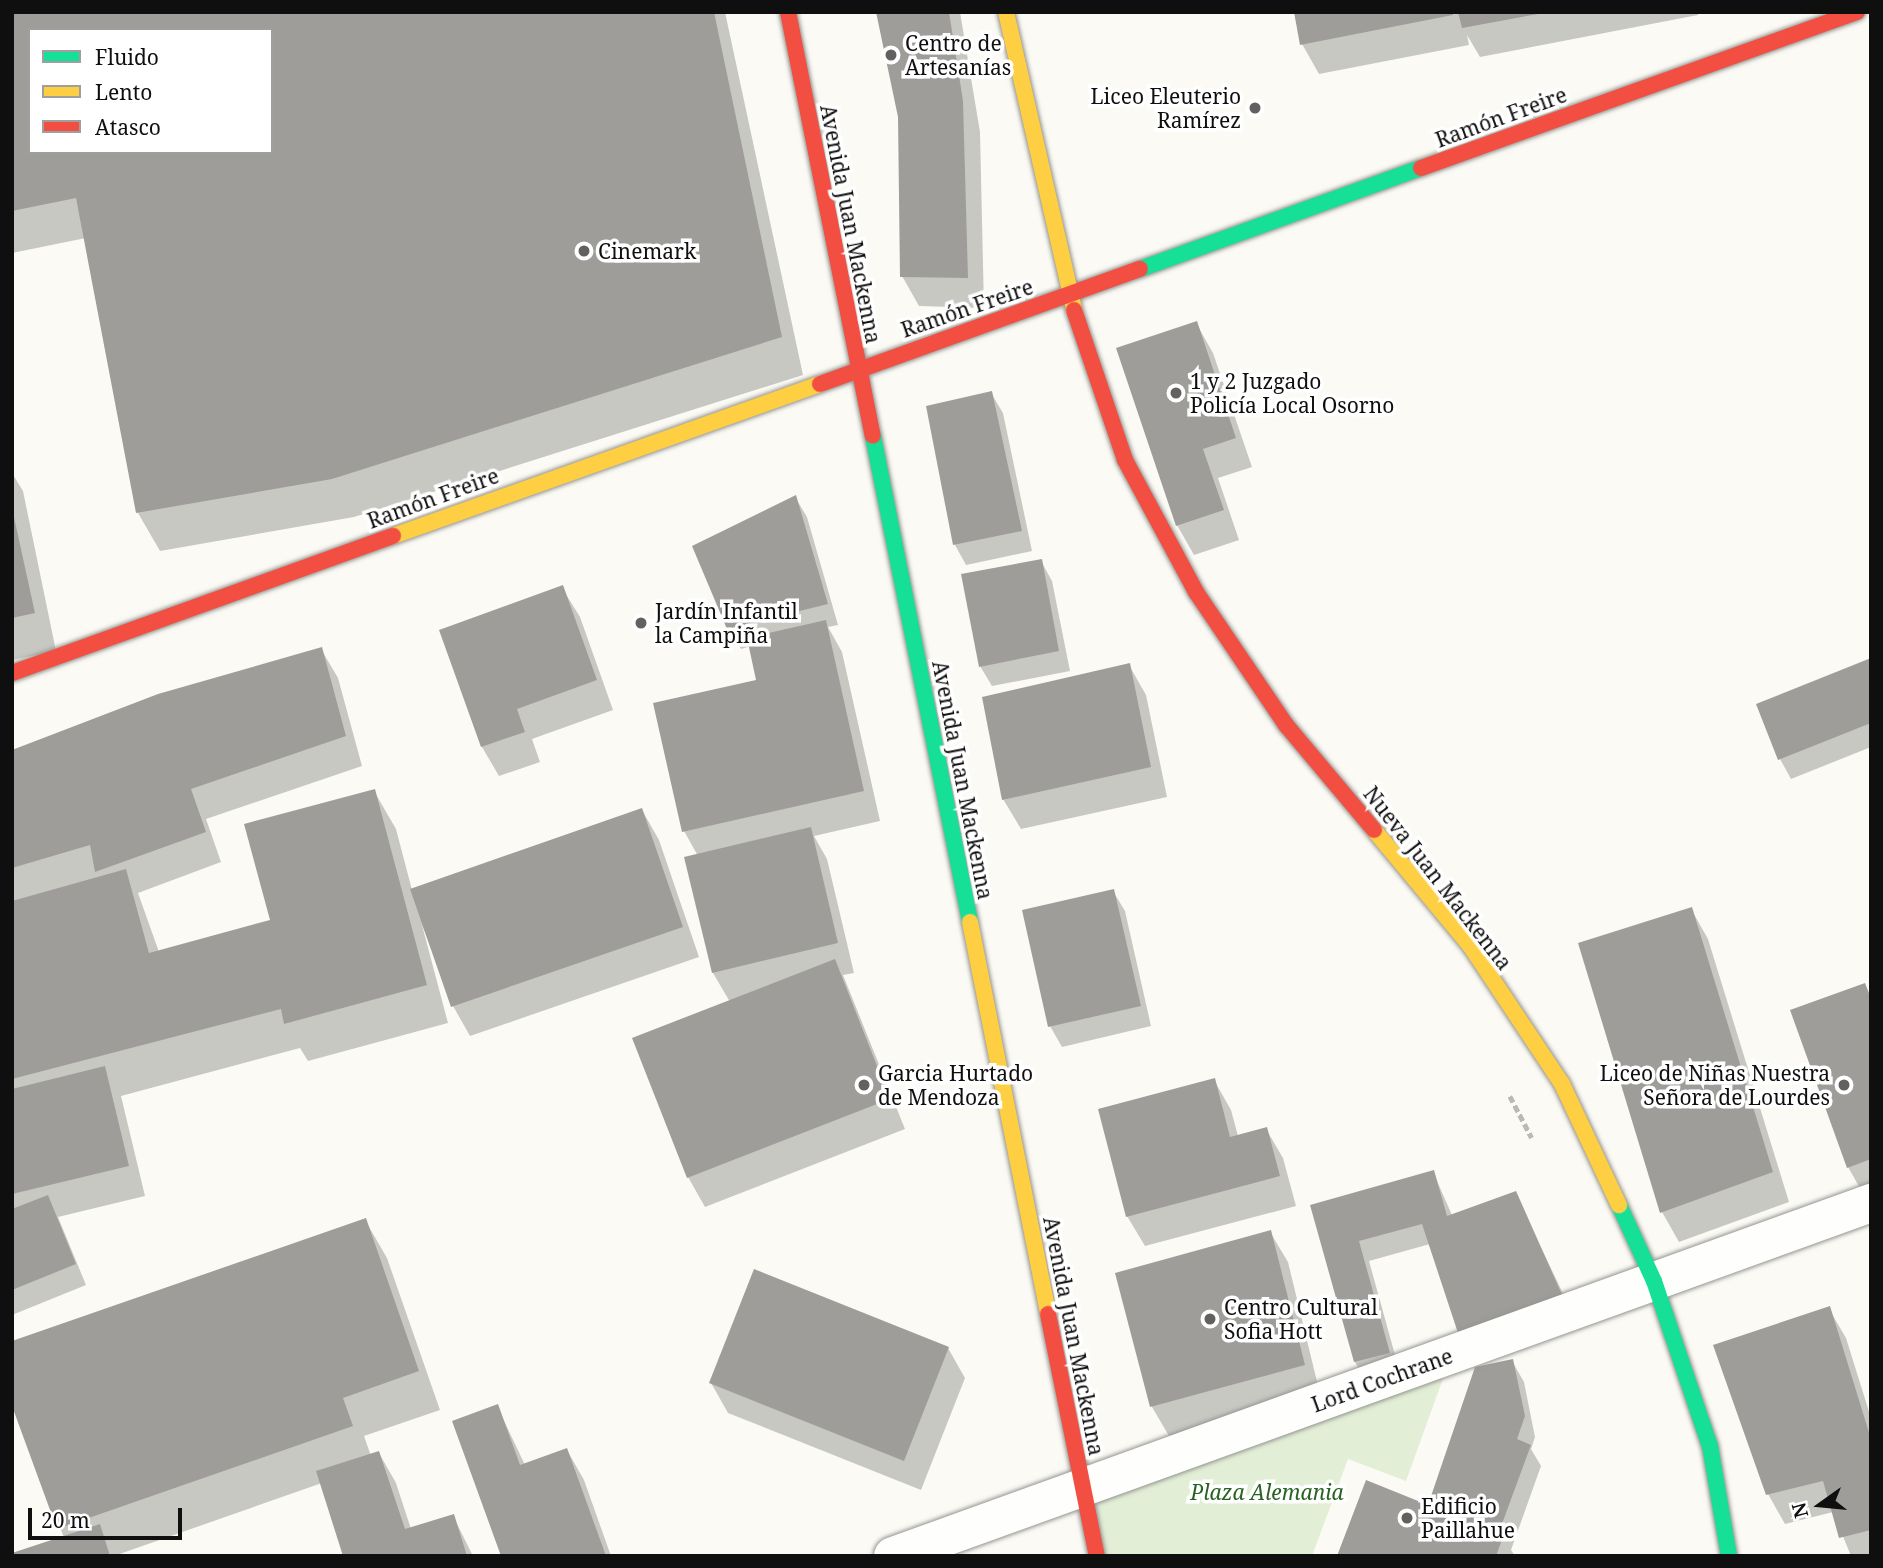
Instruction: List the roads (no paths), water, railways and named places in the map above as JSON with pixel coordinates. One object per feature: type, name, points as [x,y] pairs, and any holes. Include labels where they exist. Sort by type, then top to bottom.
[{"type":"main road","name":"Avenida Juan Mackenna","points":[[788,12],[1097,1556]]},
{"type":"main road","points":[[1006,12],[1069,294]]},
{"type":"main road","name":"Ramón Freire","points":[[12,673],[858,367],[1857,12]]},
{"type":"main road","name":"Nueva Juan Mackenna","points":[[1069,294],[1094,378],[1125,460],[1196,592],[1286,725],[1380,834],[1494,981],[1562,1084],[1654,1281],[1710,1447],[1729,1556]]},
{"type":"street","name":"Lord Cochrane","points":[[893,1556],[1871,1203]]},
{"type":"place","name":"Centro de Artesanías","points":[[891,55]]},
{"type":"place","name":"Liceo Eleuterio Ramírez","points":[[1255,108]]},
{"type":"place","name":"Cinemark","points":[[584,251]]},
{"type":"place","name":"1 y 2 Juzgado Policía Local Osorno","points":[[1176,393]]},
{"type":"place","name":"Jardín Infantil la Campiña","points":[[641,623]]},
{"type":"place","name":"Garcia Hurtado de Mendoza","points":[[864,1085]]},
{"type":"place","name":"Liceo de Niñas Nuestra Señora de Lourdes","points":[[1844,1085]]},
{"type":"place","name":"Centro Cultural Sofia Hott","points":[[1210,1319]]},
{"type":"place","name":"Edificio Paillahue","points":[[1407,1518]]},
{"type":"park label","name":"Plaza Alemania","points":[[1267,1492]]}]
